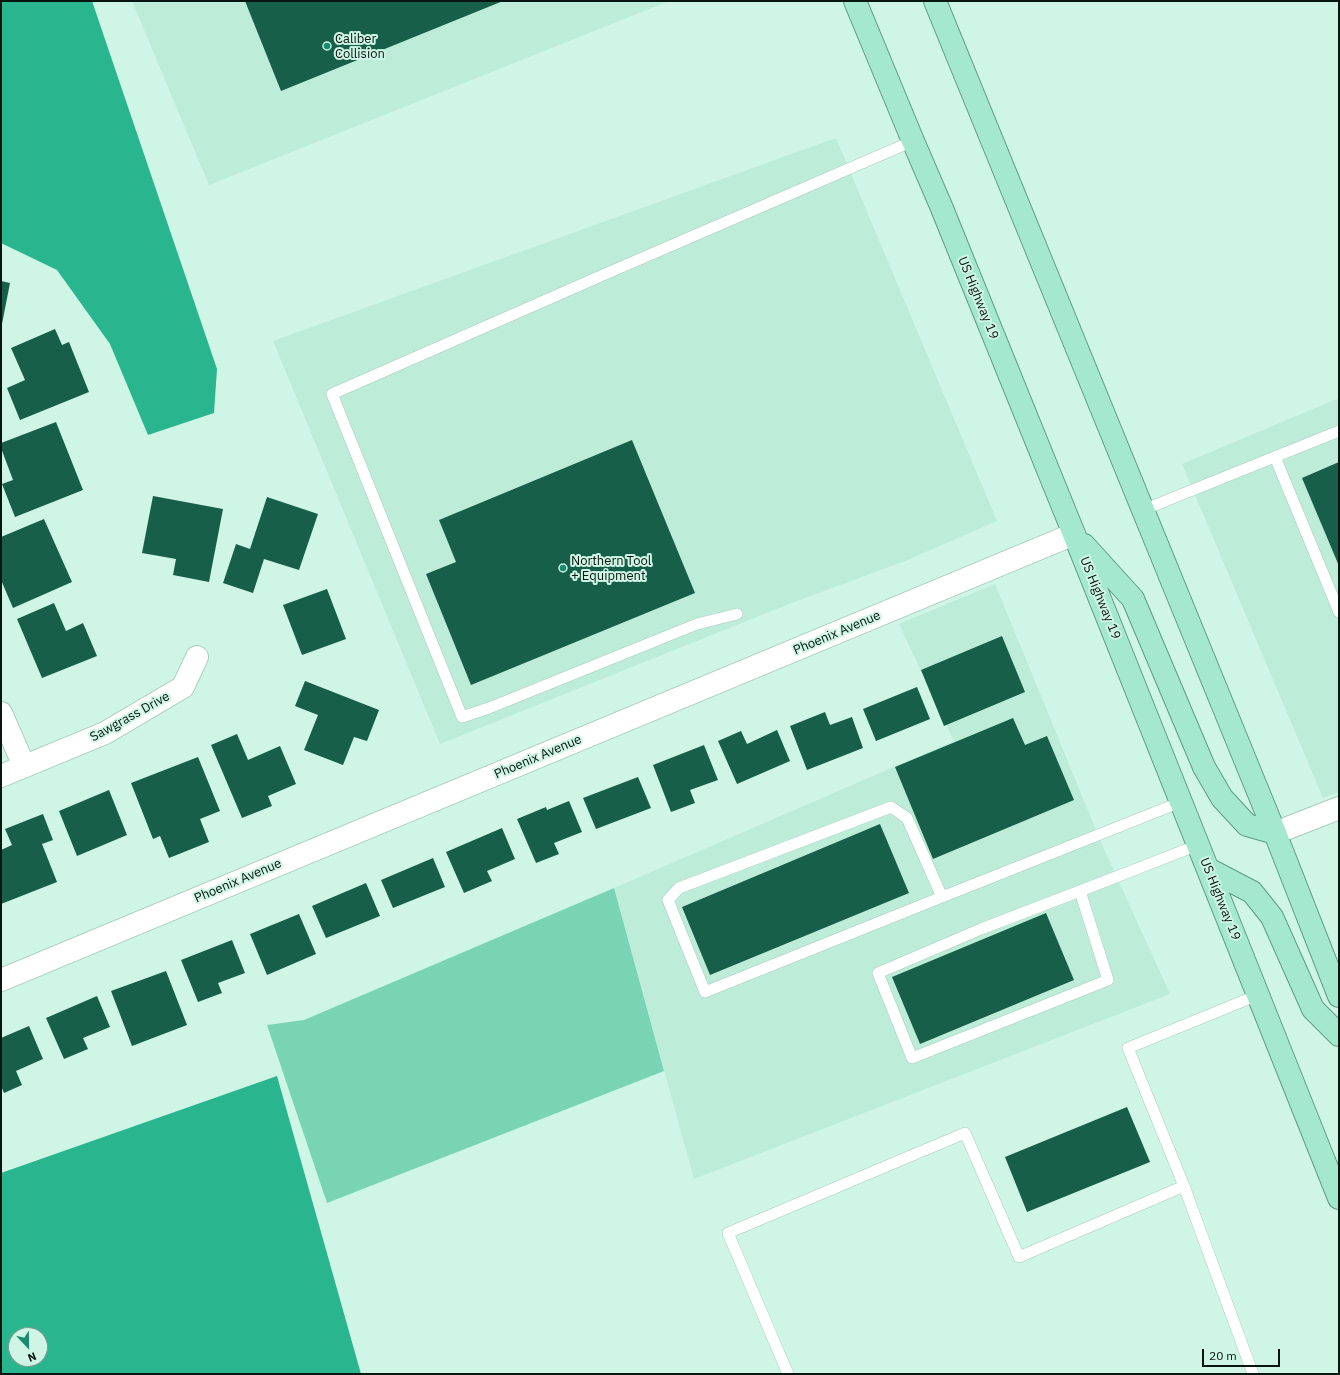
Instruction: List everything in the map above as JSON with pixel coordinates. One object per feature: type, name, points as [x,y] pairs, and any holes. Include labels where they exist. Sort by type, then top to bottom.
[{"type":"highway","name":"US Highway 19","points":[[855,1],[944,213],[1074,534],[1339,1198]]},
{"type":"highway","points":[[935,1],[1275,833],[1339,996]]},
{"type":"highway","points":[[1074,534],[1133,599],[1204,767],[1222,798],[1247,826],[1275,833]]},
{"type":"highway","points":[[1208,869],[1252,892],[1272,917],[1313,1009],[1339,1035]]},
{"type":"street","name":"Phoenix Avenue","points":[[1,980],[1074,534]]},
{"type":"street","name":"Sawgrass Drive","points":[[1,776],[105,733],[183,687],[197,657]]},
{"type":"street","points":[[1,713],[24,766]]},
{"type":"street","points":[[1275,833],[1339,808]]},
{"type":"lane","points":[[737,614],[697,624],[489,708],[462,717],[332,394],[913,141]]},
{"type":"lane","points":[[1143,510],[1339,431]]},
{"type":"lane","points":[[1275,457],[1339,612]]},
{"type":"lane","points":[[942,897],[908,818],[891,807],[679,888],[668,900],[705,992],[1181,802]]},
{"type":"lane","points":[[1080,891],[1108,980],[912,1058],[878,973],[981,929],[1198,845]]},
{"type":"lane","points":[[1253,1374],[1184,1186],[1128,1048],[1258,995]]},
{"type":"lane","points":[[788,1374],[728,1233],[965,1133],[1019,1256],[1184,1186]]},
{"type":"shaded area","points":[[1,1],[92,1],[217,369],[214,413],[148,435],[110,344],[57,270],[1,243]]},
{"type":"shaded area","points":[[132,1],[669,1],[209,185]]},
{"type":"shaded area","points":[[836,138],[997,521],[905,561],[789,604],[440,744],[273,341]]},
{"type":"shaded area","points":[[1339,398],[1339,792],[1323,798],[1182,464]]},
{"type":"shaded area","points":[[995,584],[1103,847],[1170,994],[694,1179],[614,888],[954,741],[899,624]]},
{"type":"shaded area","points":[[614,888],[664,1071],[327,1203],[267,1025],[304,1020]]},
{"type":"shaded area","points":[[277,1076],[361,1374],[1,1374],[1,1173]]},
{"type":"building","name":"Caliber Collision","points":[[245,1],[503,1],[281,91]]},
{"type":"building","points":[[1,281],[10,283],[2,324],[1,324]]},
{"type":"building","points":[[55,329],[62,345],[69,342],[89,392],[20,420],[7,388],[25,380],[11,348]]},
{"type":"building","points":[[56,422],[83,490],[15,517],[2,484],[13,480],[1,448],[1,443]]},
{"type":"building","name":"Northern Tool + Equipment","points":[[632,440],[695,593],[471,685],[426,574],[456,562],[439,520]]},
{"type":"building","points":[[1339,462],[1339,566],[1302,478]]},
{"type":"building","points":[[153,496],[223,509],[209,582],[173,575],[176,559],[142,553]]},
{"type":"building","points":[[267,497],[318,514],[299,570],[264,559],[253,593],[223,583],[236,544],[250,549]]},
{"type":"building","points":[[44,519],[72,582],[13,608],[1,580],[1,537]]},
{"type":"building","points":[[327,589],[346,639],[302,655],[283,605]]},
{"type":"building","points":[[54,603],[66,631],[83,623],[97,656],[42,678],[17,619]]},
{"type":"building","points":[[1002,636],[1025,692],[944,726],[921,670]]},
{"type":"building","points":[[305,681],[379,710],[367,741],[354,737],[343,765],[304,750],[318,715],[295,706]]},
{"type":"building","points":[[917,687],[930,719],[876,741],[863,709]]},
{"type":"building","points":[[825,712],[830,725],[852,717],[863,748],[807,770],[790,726]]},
{"type":"building","points":[[1013,718],[1025,745],[1047,736],[1074,800],[933,859],[895,767]]},
{"type":"building","points":[[777,730],[790,761],[737,784],[718,741],[741,731],[747,744]]},
{"type":"building","points":[[237,734],[248,760],[280,746],[296,784],[268,796],[272,806],[242,818],[211,745]]},
{"type":"building","points":[[704,745],[718,780],[690,790],[695,803],[671,812],[653,765]]},
{"type":"building","points":[[198,757],[220,811],[200,819],[209,842],[169,858],[160,836],[153,839],[131,783]]},
{"type":"building","points":[[638,777],[651,808],[596,829],[583,798]]},
{"type":"building","points":[[109,790],[127,835],[77,856],[59,811]]},
{"type":"building","points":[[569,801],[582,832],[554,843],[559,854],[536,863],[517,819],[546,807],[547,810]]},
{"type":"building","points":[[43,814],[53,840],[42,844],[57,882],[1,904],[1,850],[12,845],[5,829]]},
{"type":"building","points":[[880,824],[909,893],[710,975],[682,907]]},
{"type":"building","points":[[502,828],[515,859],[487,871],[492,881],[464,893],[446,852]]},
{"type":"building","points":[[433,858],[445,887],[393,908],[381,880]]},
{"type":"building","points":[[366,883],[380,916],[326,938],[312,906]]},
{"type":"building","points":[[1046,913],[1074,980],[920,1044],[892,977]]},
{"type":"building","points":[[299,914],[316,954],[267,975],[250,934]]},
{"type":"building","points":[[232,940],[245,973],[218,983],[222,993],[198,1002],[181,960]]},
{"type":"building","points":[[166,971],[187,1025],[132,1046],[111,991]]},
{"type":"building","points":[[97,996],[110,1027],[83,1038],[88,1049],[64,1059],[46,1018]]},
{"type":"building","points":[[29,1026],[43,1059],[16,1071],[22,1085],[4,1093],[1,1086],[1,1038]]},
{"type":"building","points":[[1127,1107],[1150,1162],[1027,1212],[1005,1157]]},
{"type":"place","name":"Caliber Collision","points":[[327,46]]},
{"type":"place","name":"Northern Tool + Equipment","points":[[563,568]]}]
